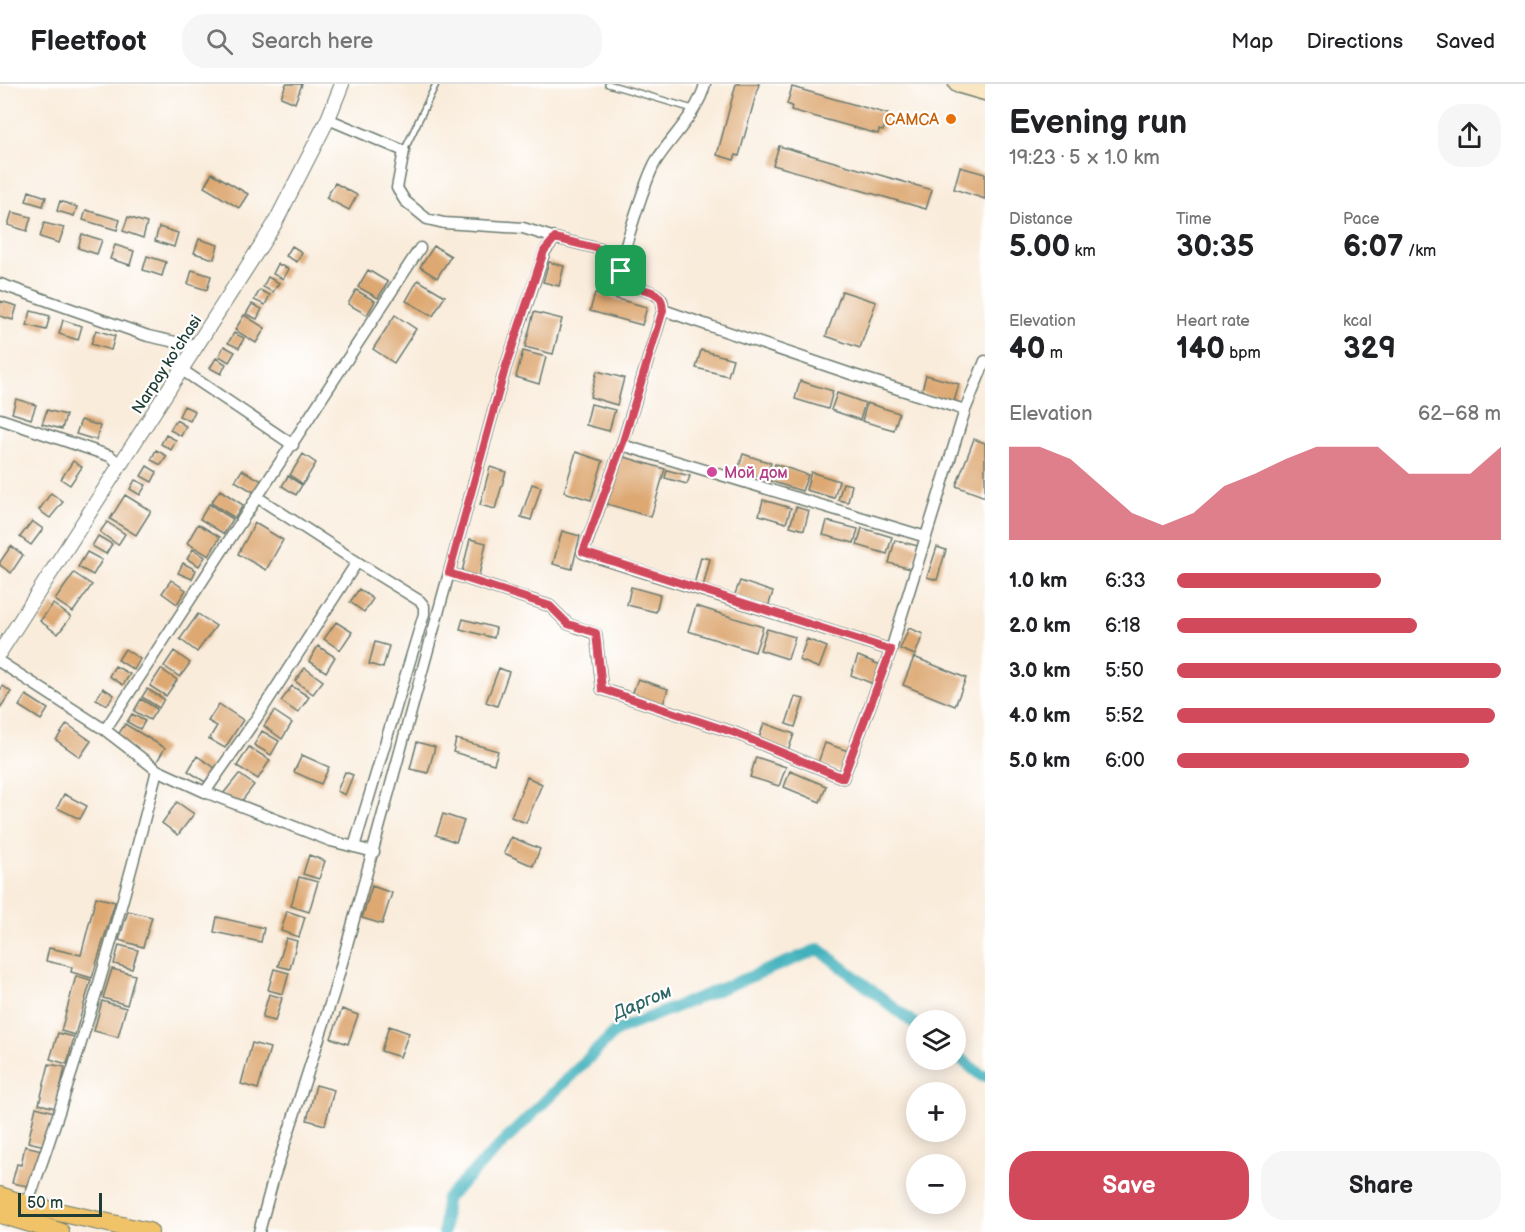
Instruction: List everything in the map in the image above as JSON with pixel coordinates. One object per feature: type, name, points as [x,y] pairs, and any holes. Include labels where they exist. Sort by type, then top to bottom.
[{"type":"highway","points":[[0,1196],[27,1205],[149,1232]]},
{"type":"highway","points":[[0,1214],[60,1232]]},
{"type":"main road","points":[[957,84],[985,92]]},
{"type":"street","name":"Narpay ko'chasi","points":[[0,652],[274,225],[328,119],[342,84]]},
{"type":"street","points":[[705,84],[703,94],[694,110],[655,163],[624,255],[621,271],[624,279],[631,285],[656,295],[662,300],[663,310],[622,445],[583,552],[891,650]]},
{"type":"street","points":[[328,119],[404,151],[397,188],[405,201],[427,219],[444,223],[523,228],[624,255]]},
{"type":"street","points":[[258,1232],[334,992],[505,369],[544,251],[555,238]]},
{"type":"street","points":[[105,730],[420,248]]},
{"type":"street","points":[[0,284],[148,336],[189,345],[201,341]]},
{"type":"street","points":[[663,310],[965,410]]},
{"type":"street","points":[[449,573],[550,606],[568,624],[596,633],[602,689],[735,733],[843,778],[891,650],[965,410],[985,361]]},
{"type":"street","points":[[182,370],[293,445]]},
{"type":"street","points":[[0,418],[110,456],[120,464]]},
{"type":"street","points":[[622,445],[926,537]]},
{"type":"street","points":[[257,497],[420,601],[424,606],[354,847]]},
{"type":"street","points":[[205,792],[256,719],[357,562]]},
{"type":"street","points":[[0,662],[105,730],[157,770],[205,792],[331,841],[374,852]]},
{"type":"street","points":[[27,1205],[60,1113],[135,858],[157,770]]},
{"type":"lane","points":[[404,151],[436,84]]},
{"type":"lane","points":[[608,84],[694,110]]},
{"type":"building","points":[[286,84],[302,84],[295,103],[281,97]]},
{"type":"building","points":[[736,84],[759,84],[739,156],[736,155],[734,160],[717,155]]},
{"type":"building","points":[[792,87],[888,114],[883,131],[879,130],[878,134],[791,110],[792,106],[787,104]]},
{"type":"building","points":[[779,146],[932,190],[926,209],[773,165]]},
{"type":"building","points":[[960,167],[985,174],[985,199],[954,189]]},
{"type":"building","points":[[212,173],[248,194],[239,208],[204,187]]},
{"type":"building","points":[[335,183],[357,195],[349,210],[326,198]]},
{"type":"building","points":[[29,191],[46,197],[43,206],[26,201]]},
{"type":"building","points":[[60,201],[77,207],[74,216],[57,211]]},
{"type":"building","points":[[86,210],[120,220],[117,230],[83,220]]},
{"type":"building","points":[[12,212],[31,217],[27,231],[8,225]]},
{"type":"building","points":[[128,217],[147,223],[143,238],[123,231]]},
{"type":"building","points":[[44,223],[64,228],[59,243],[40,237]]},
{"type":"building","points":[[159,227],[178,233],[174,247],[155,241]]},
{"type":"building","points":[[82,234],[102,240],[97,254],[78,248]]},
{"type":"building","points":[[199,239],[218,245],[214,259],[194,253]]},
{"type":"building","points":[[115,245],[134,251],[130,265],[110,259]]},
{"type":"building","points":[[292,246],[302,252],[297,262],[286,256]]},
{"type":"building","points":[[434,246],[451,256],[437,278],[420,267]]},
{"type":"building","points":[[147,256],[166,262],[162,276],[143,270]]},
{"type":"building","points":[[549,262],[564,266],[559,286],[543,282]]},
{"type":"building","points":[[278,264],[289,269],[283,279],[273,274]]},
{"type":"building","points":[[192,270],[211,276],[207,290],[188,284]]},
{"type":"building","points":[[368,270],[388,282],[378,298],[358,287]]},
{"type":"building","points":[[268,277],[279,283],[273,292],[263,287]]},
{"type":"building","points":[[418,280],[445,296],[433,316],[406,301]]},
{"type":"building","points":[[260,290],[270,295],[265,305],[254,300]]},
{"type":"building","points":[[356,290],[375,301],[367,315],[348,304]]},
{"type":"building","points":[[842,291],[876,302],[860,348],[826,336]]},
{"type":"building","points":[[595,293],[647,307],[642,325],[590,311]]},
{"type":"building","points":[[0,301],[17,306],[13,320],[0,316]]},
{"type":"building","points":[[252,304],[262,309],[257,319],[246,314]]},
{"type":"building","points":[[31,311],[50,316],[46,330],[27,325]]},
{"type":"building","points":[[534,312],[562,319],[553,354],[525,347]]},
{"type":"building","points":[[244,315],[265,328],[256,343],[235,330]]},
{"type":"building","points":[[395,315],[416,329],[394,363],[373,349]]},
{"type":"building","points":[[63,320],[82,326],[78,340],[59,334]]},
{"type":"building","points":[[96,330],[115,336],[111,350],[91,344]]},
{"type":"building","points":[[234,333],[244,338],[239,348],[228,343]]},
{"type":"building","points":[[224,346],[235,352],[229,362],[219,356]]},
{"type":"building","points":[[701,350],[733,359],[728,376],[696,368]]},
{"type":"building","points":[[523,351],[546,357],[539,384],[516,377]]},
{"type":"building","points":[[216,358],[226,364],[221,374],[210,368]]},
{"type":"building","points":[[597,371],[624,378],[617,405],[590,397]]},
{"type":"building","points":[[926,375],[959,384],[954,402],[921,393]]},
{"type":"building","points":[[800,381],[833,391],[828,409],[795,399]]},
{"type":"building","points":[[837,393],[865,403],[860,420],[831,410]]},
{"type":"building","points":[[16,399],[36,405],[31,419],[12,413]]},
{"type":"building","points":[[867,403],[899,413],[894,430],[862,421]]},
{"type":"building","points":[[591,404],[615,410],[609,431],[586,425]]},
{"type":"building","points":[[184,406],[195,411],[190,421],[179,416]]},
{"type":"building","points":[[47,410],[66,415],[62,429],[42,424]]},
{"type":"building","points":[[81,420],[100,426],[96,440],[76,434]]},
{"type":"building","points":[[176,420],[186,426],[181,436],[170,430]]},
{"type":"building","points":[[166,435],[176,440],[171,450],[161,444]]},
{"type":"building","points":[[974,439],[985,443],[985,497],[956,486]]},
{"type":"building","points":[[156,450],[167,456],[161,465],[151,460]]},
{"type":"building","points":[[576,452],[603,461],[591,500],[564,492]]},
{"type":"building","points":[[303,454],[316,463],[303,484],[290,475]]},
{"type":"building","points":[[743,454],[771,463],[766,479],[738,470]]},
{"type":"building","points":[[621,456],[665,469],[651,517],[607,504]]},
{"type":"building","points":[[73,461],[82,467],[70,485],[61,479]]},
{"type":"building","points":[[775,464],[808,475],[802,491],[770,481]]},
{"type":"building","points":[[147,466],[157,472],[152,482],[141,476]]},
{"type":"building","points":[[490,467],[506,472],[495,509],[480,505]]},
{"type":"building","points":[[242,470],[262,481],[255,493],[235,481]]},
{"type":"building","points":[[667,470],[690,476],[687,484],[665,478]]},
{"type":"building","points":[[811,472],[839,481],[834,498],[806,490]]},
{"type":"building","points":[[288,476],[302,485],[296,495],[282,486]]},
{"type":"building","points":[[135,480],[146,485],[140,495],[130,489]]},
{"type":"building","points":[[843,483],[852,485],[848,502],[838,500]]},
{"type":"building","points":[[532,484],[541,487],[531,520],[521,517]]},
{"type":"building","points":[[220,490],[243,505],[235,518],[211,503]]},
{"type":"building","points":[[51,493],[63,502],[50,518],[39,510]]},
{"type":"building","points":[[125,495],[151,511],[136,535],[110,519]]},
{"type":"building","points":[[763,500],[791,508],[786,523],[759,515]]},
{"type":"building","points":[[209,504],[233,519],[224,534],[200,519]]},
{"type":"building","points":[[796,507],[809,511],[804,530],[790,526]]},
{"type":"building","points":[[32,521],[43,529],[31,545],[20,537]]},
{"type":"building","points":[[827,521],[858,529],[854,543],[823,535]]},
{"type":"building","points":[[107,522],[125,534],[118,545],[100,532]]},
{"type":"building","points":[[255,523],[283,540],[266,570],[238,554]]},
{"type":"building","points":[[198,524],[220,537],[209,556],[187,543]]},
{"type":"building","points":[[862,528],[892,537],[887,554],[857,545]]},
{"type":"building","points":[[562,531],[580,536],[572,569],[553,564]]},
{"type":"building","points":[[98,536],[112,544],[106,554],[92,546]]},
{"type":"building","points":[[470,539],[486,543],[478,580],[461,576]]},
{"type":"building","points":[[895,540],[918,546],[911,569],[889,563]]},
{"type":"building","points":[[11,546],[23,555],[11,573],[0,565],[0,562]]},
{"type":"building","points":[[937,547],[946,550],[937,580],[927,577]]},
{"type":"building","points":[[193,549],[205,557],[199,566],[187,559]]},
{"type":"building","points":[[87,552],[102,560],[93,575],[78,567]]},
{"type":"building","points":[[701,557],[710,559],[703,587],[694,585]]},
{"type":"building","points":[[183,563],[196,570],[192,579],[178,573]]},
{"type":"building","points":[[74,573],[92,585],[73,612],[55,600]]},
{"type":"building","points":[[171,580],[186,590],[177,604],[162,593]]},
{"type":"building","points":[[740,581],[773,592],[767,610],[733,599]]},
{"type":"building","points":[[631,587],[660,595],[656,612],[627,605]]},
{"type":"building","points":[[359,589],[373,599],[364,612],[350,602]]},
{"type":"building","points":[[53,604],[71,617],[58,634],[40,621]]},
{"type":"building","points":[[696,606],[763,627],[755,652],[688,631]]},
{"type":"building","points":[[198,614],[216,626],[197,652],[180,639]]},
{"type":"building","points":[[463,619],[496,628],[494,638],[460,629]]},
{"type":"building","points":[[336,622],[352,632],[340,650],[324,639]]},
{"type":"building","points":[[909,628],[923,634],[915,655],[900,649]]},
{"type":"building","points":[[767,629],[795,637],[788,659],[760,650]]},
{"type":"building","points":[[807,639],[827,647],[819,668],[799,660]]},
{"type":"building","points":[[375,642],[389,646],[383,668],[369,664]]},
{"type":"building","points":[[318,646],[335,657],[326,672],[309,661]]},
{"type":"building","points":[[125,649],[140,659],[134,670],[118,660]]},
{"type":"building","points":[[174,651],[190,663],[180,677],[164,666]]},
{"type":"building","points":[[858,656],[883,666],[876,685],[851,675]]},
{"type":"building","points":[[914,657],[966,678],[955,706],[903,685]]},
{"type":"building","points":[[115,666],[130,674],[123,685],[109,676]]},
{"type":"building","points":[[305,668],[323,681],[313,694],[295,681]]},
{"type":"building","points":[[499,668],[509,672],[497,706],[486,702]]},
{"type":"building","points":[[161,669],[177,680],[166,696],[150,686]]},
{"type":"building","points":[[638,679],[668,689],[660,713],[629,702]]},
{"type":"building","points":[[3,686],[11,692],[0,708],[0,690]]},
{"type":"building","points":[[292,686],[309,697],[298,713],[281,701]]},
{"type":"building","points":[[103,688],[114,695],[107,705],[96,699]]},
{"type":"building","points":[[147,689],[164,699],[159,708],[142,697]]},
{"type":"building","points":[[26,695],[48,709],[41,720],[19,706]]},
{"type":"building","points":[[795,697],[804,699],[795,727],[786,724]]},
{"type":"building","points":[[141,699],[157,709],[150,720],[134,711]]},
{"type":"building","points":[[219,704],[243,720],[225,748],[209,739],[217,726],[208,721]]},
{"type":"building","points":[[274,711],[292,723],[282,739],[264,726]]},
{"type":"building","points":[[132,714],[145,721],[140,729],[127,722]]},
{"type":"building","points":[[764,723],[794,734],[787,754],[757,744]]},
{"type":"building","points":[[67,724],[91,741],[80,757],[56,740]]},
{"type":"building","points":[[125,724],[165,748],[156,763],[116,738]]},
{"type":"building","points":[[262,731],[279,741],[271,755],[254,745]]},
{"type":"building","points":[[456,739],[498,751],[494,764],[453,752]]},
{"type":"building","points":[[417,742],[435,747],[428,773],[410,769]]},
{"type":"building","points":[[825,743],[851,752],[845,772],[818,763]]},
{"type":"building","points":[[249,747],[270,760],[258,779],[237,766]]},
{"type":"building","points":[[302,755],[329,767],[321,784],[294,772]]},
{"type":"building","points":[[197,756],[215,768],[205,782],[188,771]]},
{"type":"building","points":[[756,757],[786,767],[779,786],[750,777]]},
{"type":"building","points":[[790,771],[826,786],[820,802],[784,787]]},
{"type":"building","points":[[345,772],[353,775],[345,795],[337,791]]},
{"type":"building","points":[[239,774],[254,785],[238,806],[223,794]]},
{"type":"building","points":[[527,777],[542,784],[526,823],[511,817]]},
{"type":"building","points":[[64,794],[87,806],[80,819],[57,808]]},
{"type":"building","points":[[177,802],[194,814],[178,835],[162,823]]},
{"type":"building","points":[[443,814],[464,821],[456,842],[436,835]]},
{"type":"building","points":[[511,837],[540,849],[533,866],[504,853]]},
{"type":"building","points":[[309,855],[325,861],[319,879],[303,874]]},
{"type":"building","points":[[299,877],[318,882],[309,912],[291,906]]},
{"type":"building","points":[[372,886],[392,893],[382,924],[362,918]]},
{"type":"building","points":[[96,897],[115,902],[92,978],[71,972],[72,967],[46,961],[49,948],[81,955]]},
{"type":"building","points":[[128,911],[152,917],[143,947],[119,940]]},
{"type":"building","points":[[287,911],[305,917],[299,937],[281,931]]},
{"type":"building","points":[[217,917],[264,928],[261,942],[214,932]]},
{"type":"building","points":[[286,938],[297,941],[290,969],[278,966]]},
{"type":"building","points":[[119,945],[138,950],[132,969],[114,964]]},
{"type":"building","points":[[112,969],[135,975],[127,1005],[103,998]]},
{"type":"building","points":[[274,969],[289,973],[283,994],[268,990]]},
{"type":"building","points":[[76,976],[91,980],[75,1035],[61,1031]]},
{"type":"building","points":[[269,994],[282,998],[275,1021],[262,1018]]},
{"type":"building","points":[[102,1001],[126,1008],[118,1037],[94,1031]]},
{"type":"building","points":[[342,1009],[358,1015],[348,1044],[331,1038]]},
{"type":"building","points":[[389,1026],[409,1033],[400,1057],[381,1051]]},
{"type":"building","points":[[58,1033],[74,1037],[67,1064],[50,1059]]},
{"type":"building","points":[[252,1043],[270,1048],[258,1089],[241,1084]]},
{"type":"building","points":[[49,1064],[65,1067],[56,1108],[39,1104]]},
{"type":"building","points":[[316,1085],[334,1090],[325,1125],[307,1120]]},
{"type":"building","points":[[36,1107],[54,1112],[45,1146],[28,1142]]},
{"type":"building","points":[[25,1146],[42,1150],[32,1187],[12,1183],[17,1164],[21,1165]]},
{"type":"waterway","name":"Даргом","points":[[444,1232],[446,1199],[616,1031],[819,949],[906,1017]]},
{"type":"waterway","name":"Даргом","points":[[966,1063],[985,1076]]},
{"type":"place","name":"САМСА","points":[[951,119]]},
{"type":"place","name":"Мой дом","points":[[712,472]]},
{"type":"route","points":[[555,238],[624,255],[621,271],[624,279],[631,285],[656,295],[662,300],[663,310],[622,445],[583,552],[891,650],[843,778],[735,733],[602,689],[596,633],[568,624],[550,606],[449,573],[505,369],[544,251],[555,238]]}]
